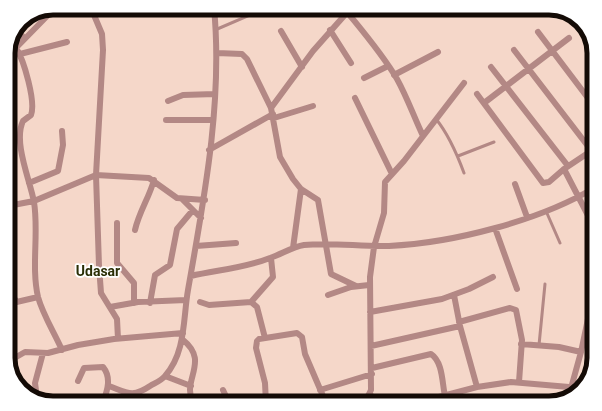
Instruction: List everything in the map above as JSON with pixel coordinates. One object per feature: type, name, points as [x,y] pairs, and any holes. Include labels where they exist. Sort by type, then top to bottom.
[{"type":"street","points":[[48,15],[16,48],[24,63],[33,107],[31,116],[23,121],[21,130],[22,154],[34,201],[38,297],[62,350]]},
{"type":"street","points":[[94,15],[102,34],[103,50],[96,175],[101,294],[117,319],[118,339]]},
{"type":"street","points":[[108,386],[132,395],[138,394],[165,376],[171,368],[183,336],[186,300],[205,200],[215,94],[217,53],[215,15]]},
{"type":"street","points":[[273,113],[302,67],[330,30],[345,15]]},
{"type":"street","points":[[350,15],[375,45],[394,75],[423,136]]},
{"type":"street","points":[[330,30],[351,63]]},
{"type":"street","points":[[281,31],[302,67]]},
{"type":"street","points":[[538,32],[587,97]]},
{"type":"street","points":[[21,33],[24,39]]},
{"type":"street","points":[[484,103],[569,38]]},
{"type":"street","points":[[20,54],[67,42]]},
{"type":"street","points":[[514,50],[587,143]]},
{"type":"street","points":[[394,75],[438,52]]},
{"type":"street","points":[[217,53],[238,53],[244,55],[273,113],[280,157],[292,179],[301,190],[318,200],[327,244],[331,274],[356,286]]},
{"type":"street","points":[[364,78],[388,66]]},
{"type":"street","points":[[491,67],[566,167],[587,213]]},
{"type":"street","points":[[367,396],[370,394],[372,371],[369,285],[374,246],[384,212],[384,186],[464,83]]},
{"type":"street","points":[[168,101],[183,95],[215,94]]},
{"type":"street","points":[[477,94],[540,181],[543,183],[549,182],[566,167],[587,155]]},
{"type":"street","points":[[355,98],[392,174]]},
{"type":"street","points":[[209,150],[273,113],[313,106]]},
{"type":"street","points":[[166,120],[212,120]]},
{"type":"street","points":[[29,183],[58,171],[62,152],[62,131]]},
{"type":"street","points":[[15,205],[34,201],[96,175],[136,176],[154,180],[174,197],[182,199],[205,200]]},
{"type":"street","points":[[135,230],[138,217],[150,193],[154,180]]},
{"type":"street","points":[[514,184],[527,217]]},
{"type":"street","points":[[293,248],[301,190]]},
{"type":"street","points":[[190,276],[270,258],[293,248],[305,245],[327,244],[374,246],[422,242],[495,228],[546,211],[587,192]]},
{"type":"street","points":[[182,199],[201,218]]},
{"type":"street","points":[[150,303],[155,275],[170,265],[177,229],[193,210]]},
{"type":"street","points":[[117,223],[117,263],[134,282],[134,303]]},
{"type":"street","points":[[495,228],[517,289]]},
{"type":"street","points":[[196,246],[236,243]]},
{"type":"street","points":[[251,302],[273,277],[270,258]]},
{"type":"street","points":[[370,312],[454,295],[492,277]]},
{"type":"street","points":[[328,295],[356,286],[369,285]]},
{"type":"street","points":[[454,295],[459,324],[478,387]]},
{"type":"street","points":[[16,302],[38,297]]},
{"type":"street","points":[[110,307],[134,303],[186,300]]},
{"type":"street","points":[[200,302],[209,305],[251,302],[257,307],[265,338]]},
{"type":"street","points":[[371,346],[459,324],[514,308],[521,344],[518,382]]},
{"type":"street","points":[[569,391],[581,352],[587,324]]},
{"type":"street","points":[[266,396],[265,383],[256,344],[259,339],[297,334],[301,335],[305,354],[323,396]]},
{"type":"street","points":[[15,357],[25,352],[43,353],[118,339],[183,336]]},
{"type":"street","points":[[183,336],[192,347],[195,356],[191,386],[192,396]]},
{"type":"street","points":[[521,344],[564,347],[581,352]]},
{"type":"street","points":[[36,392],[35,383],[43,353]]},
{"type":"street","points":[[320,390],[372,371],[431,354],[439,363],[445,396],[478,387],[518,382],[569,387],[572,389]]},
{"type":"street","points":[[78,381],[84,368],[103,366],[106,370],[108,386],[105,396]]},
{"type":"street","points":[[165,376],[191,386]]},
{"type":"street","points":[[224,390],[226,396]]},
{"type":"lane","points":[[216,30],[249,15]]},
{"type":"lane","points":[[436,119],[445,131],[458,156],[464,173]]},
{"type":"lane","points":[[458,156],[494,142]]},
{"type":"lane","points":[[546,211],[560,243]]},
{"type":"lane","points":[[539,345],[545,284]]},
{"type":"district","name":"Udasar","points":[[98,271]]}]
